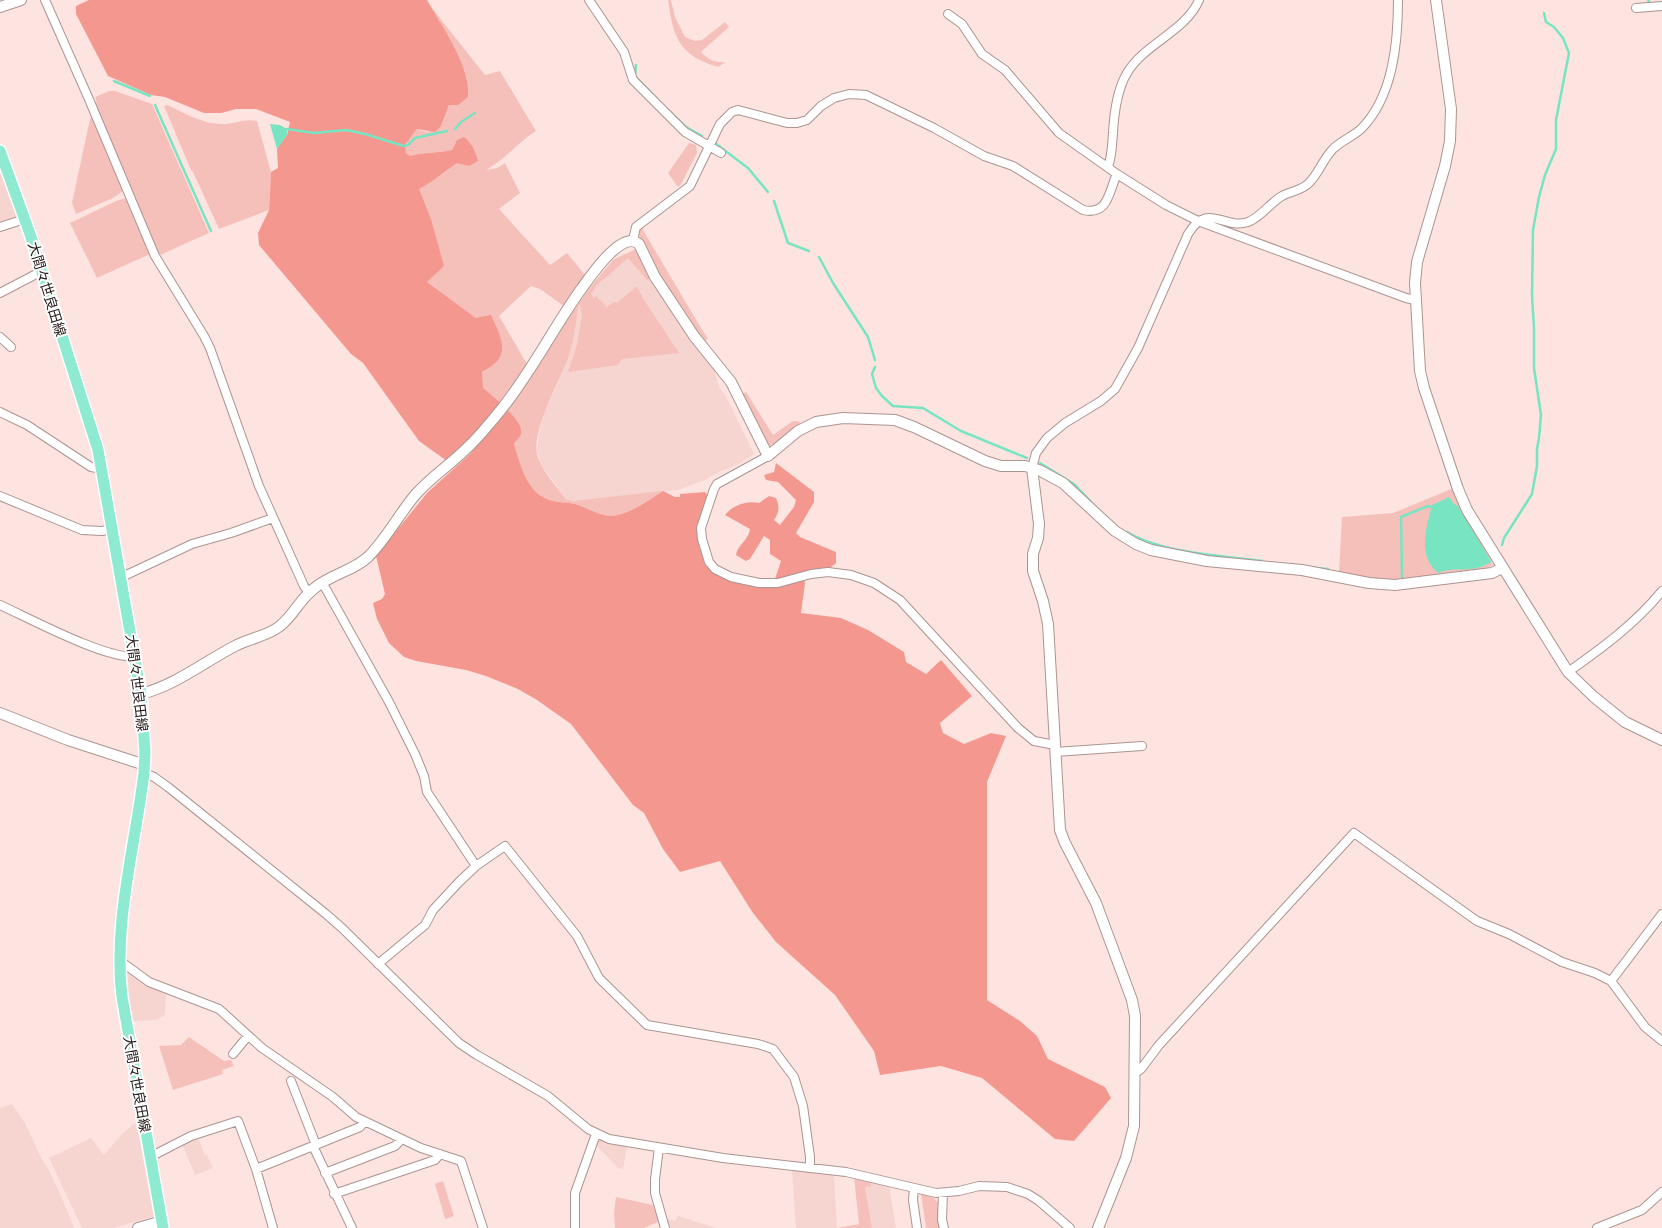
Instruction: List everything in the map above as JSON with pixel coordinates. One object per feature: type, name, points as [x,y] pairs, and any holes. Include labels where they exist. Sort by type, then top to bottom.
[{"type":"main road","name":"大間々世良田線","points":[[0,151],[25,219],[95,438],[122,577],[141,694],[144,769],[122,925],[119,960],[122,997],[163,1225]]},
{"type":"street","points":[[0,7],[21,0]]},
{"type":"street","points":[[45,0],[155,256],[210,348],[259,486],[304,586],[309,593]]},
{"type":"street","points":[[589,0],[606,22],[624,52],[633,80],[686,132],[721,153]]},
{"type":"street","points":[[1108,167],[1111,159],[1114,114],[1125,76],[1132,66],[1158,41],[1190,16],[1199,0]]},
{"type":"street","points":[[1098,1228],[1124,1163],[1134,1126],[1136,1111],[1134,1074],[1135,1016],[1132,1000],[1096,903],[1060,830],[1048,624],[1033,571],[1033,554],[1038,538],[1039,524],[1032,468],[1036,453],[1047,438],[1065,423],[1101,401],[1115,389],[1138,348],[1188,234],[1198,220],[1207,218],[1244,223],[1254,219],[1282,196],[1298,190],[1309,183],[1333,149],[1351,138],[1372,116],[1388,81],[1396,45],[1398,0]]},
{"type":"street","points":[[1436,0],[1451,109],[1450,141],[1445,166],[1417,262],[1415,300],[1420,371],[1424,388],[1458,489],[1467,510],[1568,672],[1594,697],[1625,722],[1662,740]]},
{"type":"street","points":[[1636,8],[1662,6]]},
{"type":"street","points":[[948,14],[967,30],[985,57],[1004,70],[1017,83],[1059,133],[1117,174],[1166,205],[1198,220],[1415,300]]},
{"type":"street","points":[[632,240],[636,227],[690,186],[720,124],[732,112],[738,110],[786,123],[801,123],[808,120],[821,106],[834,98],[854,94],[866,95],[878,100],[984,156],[1014,166],[1083,210],[1095,210],[1107,202],[1117,174]]},
{"type":"street","points":[[0,227],[25,219]]},
{"type":"street","points":[[141,694],[158,689],[235,646],[275,630],[309,593],[322,582],[358,564],[368,556],[416,494],[475,440],[513,393],[598,266],[617,248],[628,241],[632,240],[639,244],[655,277],[697,341],[731,382],[768,456]]},
{"type":"street","points":[[0,293],[42,271]]},
{"type":"street","points":[[0,337],[11,347]]},
{"type":"street","points":[[0,412],[27,425],[91,467],[102,469]]},
{"type":"street","points":[[1142,746],[1055,749],[1034,742],[1018,728],[900,600],[874,583],[851,575],[828,572],[811,574],[778,583],[759,583],[731,577],[722,573],[711,565],[702,539],[701,528],[714,489],[718,484],[768,456],[798,431],[816,422],[834,418],[895,420],[995,464],[1025,466],[1063,483],[1115,531],[1136,544],[1151,550],[1207,561],[1302,570],[1369,583],[1395,585],[1492,573],[1502,568]]},
{"type":"street","points":[[0,496],[82,530],[112,529]]},
{"type":"street","points":[[122,577],[192,544],[273,518]]},
{"type":"street","points":[[322,582],[398,720],[424,776],[427,792],[476,866]]},
{"type":"street","points":[[1568,672],[1625,630],[1662,591]]},
{"type":"street","points":[[0,605],[86,644],[124,657],[135,656]]},
{"type":"street","points":[[0,713],[144,769],[342,928],[459,1043],[548,1096],[596,1134],[609,1139],[723,1158],[860,1174],[914,1188],[943,1193],[979,1186],[1007,1187],[1028,1194],[1039,1201],[1070,1228]]},
{"type":"street","points":[[1134,1074],[1141,1069],[1159,1045],[1354,833],[1476,921],[1517,938],[1562,962],[1595,973],[1611,981],[1645,1027],[1662,1042]]},
{"type":"street","points":[[378,964],[425,925],[433,910],[476,866],[505,846],[577,936],[599,978],[647,1025],[758,1044],[773,1049],[787,1066],[800,1090],[809,1148],[810,1168]]},
{"type":"street","points":[[1611,981],[1662,914]]},
{"type":"street","points":[[119,960],[149,982],[220,1009],[248,1036],[284,1064],[333,1097],[364,1122],[401,1140],[458,1159],[462,1163],[483,1228]]},
{"type":"street","points":[[233,1054],[248,1036]]},
{"type":"street","points":[[291,1081],[334,1194],[352,1228]]},
{"type":"street","points":[[150,1157],[191,1136],[238,1121],[256,1168],[273,1228]]},
{"type":"street","points":[[256,1168],[360,1127],[364,1122]]},
{"type":"street","points":[[575,1228],[577,1186],[596,1134]]},
{"type":"street","points":[[325,1172],[395,1146],[401,1140]]},
{"type":"street","points":[[659,1148],[655,1193],[665,1228]]},
{"type":"street","points":[[334,1194],[435,1160],[440,1154]]},
{"type":"street","points":[[914,1188],[913,1200],[917,1228]]},
{"type":"street","points":[[1597,1228],[1642,1210],[1662,1192]]},
{"type":"street","points":[[943,1193],[942,1220],[944,1228]]},
{"type":"street","points":[[138,1228],[163,1225]]},
{"type":"shaded area","points":[[89,0],[427,0],[460,59],[468,85],[468,97],[458,105],[449,105],[441,126],[435,132],[417,129],[405,145],[406,153],[410,156],[452,150],[457,140],[464,137],[473,148],[478,161],[469,166],[457,163],[419,189],[431,219],[444,266],[427,282],[476,318],[491,315],[502,343],[501,355],[498,360],[482,372],[483,388],[501,403],[464,446],[447,461],[419,441],[363,363],[351,354],[259,245],[258,233],[269,210],[271,172],[278,168],[277,149],[287,135],[290,122],[256,109],[236,109],[221,113],[204,113],[165,97],[151,95],[108,76],[76,14],[76,6]]},
{"type":"shaded area","points":[[668,0],[671,0],[675,17],[685,37],[695,41],[702,40],[725,22],[729,27],[701,52],[712,60],[726,62],[718,67],[705,63],[687,51],[676,35]]},
{"type":"shaded area","points":[[428,3],[485,75],[500,71],[536,131],[486,170],[497,168],[505,163],[520,193],[499,209],[550,265],[567,253],[585,275],[565,307],[540,289],[531,286],[499,316],[527,364],[501,403],[482,388],[482,372],[497,360],[476,318],[427,282],[432,276],[431,219],[418,189],[447,171],[471,147],[469,141],[457,140],[452,150],[410,156],[406,153],[405,145],[417,129],[427,132],[441,126],[449,105],[458,104],[468,96],[468,84],[461,60]]},
{"type":"shaded area","points":[[109,91],[115,91],[152,104],[209,233],[160,255],[157,254],[93,104],[97,102],[95,97]]},
{"type":"shaded area","points":[[167,105],[194,118],[215,124],[248,120],[257,121],[271,172],[269,210],[219,229],[164,106]]},
{"type":"shaded area","points":[[94,117],[123,191],[113,198],[76,214],[72,203],[90,119]]},
{"type":"shaded area","points":[[270,124],[280,125],[287,129],[287,135],[277,149]]},
{"type":"shaded area","points":[[689,143],[696,145],[697,153],[678,187],[668,173]]},
{"type":"shaded area","points":[[0,171],[17,214],[15,220],[0,224]]},
{"type":"shaded area","points":[[684,195],[643,227],[643,230],[708,339],[703,343],[659,276],[638,233],[639,228]]},
{"type":"shaded area","points":[[126,198],[150,254],[97,278],[70,223]]},
{"type":"shaded area","points":[[636,249],[650,277],[648,281],[628,258],[596,286],[591,294],[594,298],[596,296],[607,307],[614,302],[617,303],[637,286],[644,300],[679,353],[622,359],[618,365],[568,372],[577,345],[582,315],[579,303],[613,260]]},
{"type":"shaded area","points":[[624,254],[650,277],[687,336],[714,369],[719,387],[726,396],[754,454],[737,465],[678,490],[572,501],[566,499],[542,466],[537,452],[539,433],[545,412],[568,359],[573,341],[579,301],[613,260]]},
{"type":"shaded area","points":[[579,303],[568,359],[538,433],[537,454],[545,472],[553,483],[566,499],[572,501],[663,491],[635,508],[618,515],[604,515],[575,504],[553,501],[537,493],[526,478],[523,470],[514,444],[521,434],[507,410]]},
{"type":"shaded area","points":[[746,392],[773,435],[793,421],[798,421],[801,424],[777,443],[768,446],[741,394]]},
{"type":"shaded area","points":[[507,410],[520,427],[521,434],[514,444],[526,479],[537,493],[544,498],[556,502],[575,504],[611,516],[627,512],[663,491],[675,497],[680,497],[680,494],[705,492],[709,497],[698,523],[697,531],[706,566],[737,583],[776,587],[775,579],[781,561],[770,554],[770,540],[764,536],[750,559],[746,561],[736,555],[738,548],[748,536],[750,529],[725,515],[736,506],[750,502],[759,503],[769,496],[776,498],[778,510],[774,520],[780,525],[794,507],[796,500],[778,482],[766,480],[764,475],[774,472],[776,463],[814,492],[814,502],[796,533],[800,537],[836,552],[836,563],[830,568],[802,572],[805,583],[801,613],[841,618],[868,630],[904,652],[906,662],[926,674],[941,660],[972,696],[940,723],[943,733],[964,744],[991,733],[1006,736],[987,782],[987,1000],[1020,1021],[1037,1036],[1048,1059],[1105,1087],[1111,1098],[1074,1141],[1055,1139],[982,1078],[941,1066],[880,1075],[874,1051],[835,995],[776,942],[753,913],[720,861],[680,872],[663,849],[644,813],[633,805],[571,724],[518,689],[466,670],[404,657],[389,643],[377,619],[373,603],[382,599],[385,594],[376,556],[427,493],[470,454]]},
{"type":"shaded area","points":[[1454,488],[1457,501],[1493,565],[1481,570],[1452,572],[1394,582],[1340,575],[1342,517],[1393,513]]},
{"type":"shaded area","points":[[1449,497],[1458,506],[1491,562],[1476,568],[1438,573],[1430,564],[1426,553],[1425,539],[1432,505]]},
{"type":"shaded area","points":[[129,970],[141,982],[166,993],[165,1015],[156,1020],[134,1021],[132,1019],[123,972]]},
{"type":"shaded area","points":[[189,1037],[224,1061],[231,1060],[234,1066],[222,1070],[223,1074],[173,1090],[159,1046],[181,1045]]},
{"type":"shaded area","points":[[12,1104],[26,1125],[41,1158],[49,1170],[74,1228],[0,1228],[0,1108]]},
{"type":"shaded area","points":[[136,1122],[154,1216],[114,1228],[82,1228],[49,1158],[91,1138],[104,1155],[122,1134]]},
{"type":"shaded area","points":[[195,1138],[199,1140],[213,1168],[195,1175],[182,1144]]},
{"type":"shaded area","points":[[598,1140],[627,1147],[623,1169],[618,1168],[596,1145]]},
{"type":"shaded area","points":[[792,1170],[834,1174],[837,1228],[796,1228]]},
{"type":"shaded area","points":[[854,1177],[870,1181],[871,1186],[865,1187],[872,1228],[837,1228],[859,1224]]},
{"type":"shaded area","points":[[443,1181],[454,1216],[445,1219],[435,1184]]},
{"type":"shaded area","points":[[870,1181],[889,1185],[896,1228],[872,1228],[865,1187]]},
{"type":"shaded area","points":[[921,1194],[934,1198],[938,1203],[940,1228],[926,1228]]},
{"type":"shaded area","points":[[616,1197],[653,1205],[660,1221],[644,1228],[615,1228]]},
{"type":"shaded area","points":[[678,1216],[716,1228],[670,1228],[667,1218],[675,1221]]},
{"type":"waterway","points":[[1502,545],[1504,538],[1532,494],[1537,466],[1541,415],[1534,368],[1533,230],[1545,175],[1556,149],[1556,120],[1569,53],[1563,38],[1554,27],[1546,22],[1544,13]]},
{"type":"waterway","points":[[636,65],[635,76],[660,102]]},
{"type":"waterway","points":[[114,81],[150,96]]},
{"type":"waterway","points":[[155,105],[211,231]]},
{"type":"waterway","points":[[669,111],[686,127],[702,136]]},
{"type":"waterway","points":[[455,129],[461,122],[475,113]]},
{"type":"waterway","points":[[287,129],[314,133],[346,130],[404,146],[408,145],[415,138],[447,131]]},
{"type":"waterway","points":[[715,143],[748,168],[768,192]]},
{"type":"waterway","points":[[774,201],[788,243],[809,251]]},
{"type":"waterway","points":[[819,257],[833,283],[868,337],[875,360]]},
{"type":"waterway","points":[[875,367],[872,374],[876,388],[893,406],[923,408],[961,431],[1027,458]]},
{"type":"waterway","points":[[1040,463],[1074,484],[1096,507]]},
{"type":"waterway","points":[[1402,577],[1401,517],[1428,506],[1435,508]]},
{"type":"waterway","points":[[1127,532],[1157,545],[1175,549],[1262,561]]},
{"type":"waterway","points":[[1315,568],[1328,569]]}]
